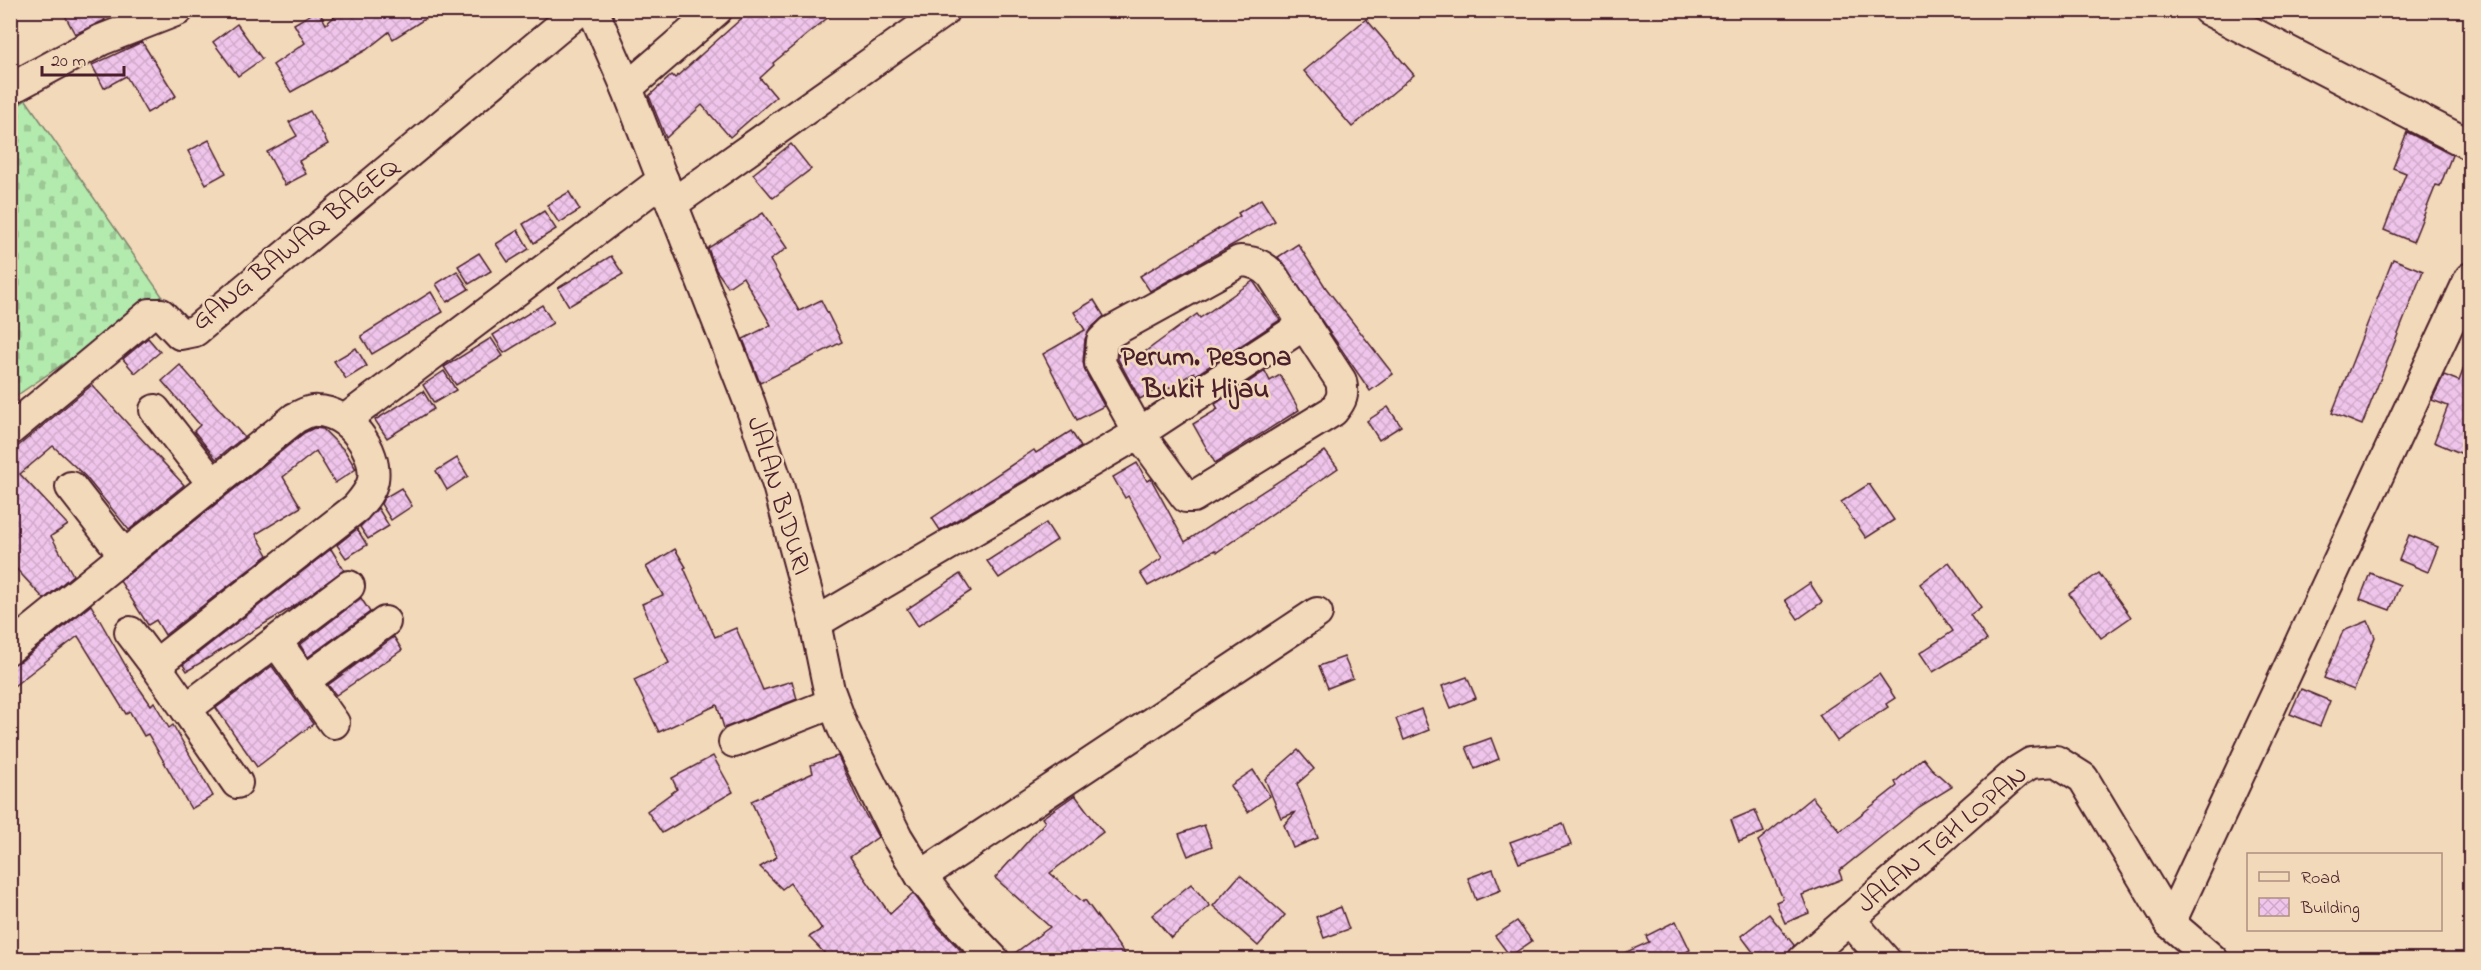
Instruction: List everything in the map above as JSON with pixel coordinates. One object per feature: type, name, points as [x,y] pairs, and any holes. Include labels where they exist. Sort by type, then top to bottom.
[{"type":"street","points":[[10,89],[101,40],[178,10]]},
{"type":"street","name":"GANG BAWAQ BAGEQ","points":[[10,430],[150,314],[161,314],[180,334],[195,331],[580,10]]},
{"type":"street","name":"JALAN BIDURI","points":[[592,10],[627,88],[668,192],[774,475],[815,623],[833,703],[860,765],[921,876],[951,915],[994,960]]},
{"type":"street","points":[[627,88],[717,10]]},
{"type":"street","points":[[2208,10],[2470,145]]},
{"type":"street","points":[[345,420],[668,192],[943,12]]},
{"type":"street","points":[[1240,261],[1250,261],[1265,267],[1305,324],[1341,381],[1344,392],[1342,399],[1333,411],[1193,497],[1182,493],[1139,433],[1100,363],[1102,341],[1112,332],[1240,261]]},
{"type":"street","points":[[2170,922],[2470,278]]},
{"type":"street","points":[[815,623],[1139,433],[1305,324]]},
{"type":"street","points":[[155,410],[213,484]]},
{"type":"street","points":[[10,648],[295,418],[320,410],[345,420],[369,451],[373,481],[367,495],[356,508],[155,665]]},
{"type":"street","points":[[72,487],[124,555]]},
{"type":"street","points":[[186,709],[349,586]]},
{"type":"street","points":[[921,876],[1317,613]]},
{"type":"street","points":[[304,681],[385,622]]},
{"type":"street","points":[[130,632],[237,783]]},
{"type":"street","points":[[276,641],[334,723]]},
{"type":"street","points":[[734,742],[833,703]]},
{"type":"street","name":"JALAN TGH LOPAN","points":[[1803,960],[2018,771],[2031,763],[2056,761],[2083,778],[2170,922],[2214,960]]},
{"type":"street","points":[[1850,920],[1885,960]]},
{"type":"green space","points":[[26,100],[162,296],[16,396],[10,388],[10,111]]},
{"type":"building","points":[[62,10],[100,10],[105,20],[75,34]]},
{"type":"building","points":[[318,10],[326,24],[342,10],[439,10],[393,39],[389,32],[366,50],[291,92],[273,65],[305,43],[294,24]]},
{"type":"building","points":[[751,10],[837,10],[773,63],[774,65],[760,78],[776,97],[730,137],[702,105],[666,138],[649,96],[672,75],[675,78]]},
{"type":"building","points":[[1366,19],[1414,75],[1352,127],[1304,71]]},
{"type":"building","points":[[237,24],[262,59],[238,76],[213,42]]},
{"type":"building","points":[[142,42],[176,96],[147,113],[126,76],[104,88],[92,65]]},
{"type":"building","points":[[310,111],[328,144],[299,161],[306,174],[285,185],[267,152],[297,136],[289,122]]},
{"type":"building","points":[[2407,132],[2452,155],[2440,186],[2436,185],[2413,242],[2384,230],[2406,173],[2393,168]]},
{"type":"building","points":[[209,140],[226,173],[206,184],[188,151]]},
{"type":"building","points":[[791,144],[811,169],[773,198],[753,174]]},
{"type":"building","points":[[569,192],[580,210],[559,223],[547,205]]},
{"type":"building","points":[[1261,199],[1275,221],[1150,291],[1140,276],[1240,216],[1238,213]]},
{"type":"building","points":[[544,211],[556,229],[534,243],[523,224]]},
{"type":"building","points":[[763,213],[787,248],[770,260],[799,311],[821,300],[842,342],[760,383],[743,339],[771,325],[743,277],[728,287],[716,270],[708,248]]},
{"type":"building","points":[[518,230],[529,249],[508,262],[496,244]]},
{"type":"building","points":[[1298,244],[1326,288],[1393,374],[1370,391],[1278,257]]},
{"type":"building","points":[[479,253],[491,271],[469,284],[458,266]]},
{"type":"building","points":[[611,256],[623,274],[569,306],[558,288]]},
{"type":"building","points":[[2393,259],[2423,271],[2362,425],[2332,413]]},
{"type":"building","points":[[457,271],[469,289],[447,302],[436,284]]},
{"type":"building","points":[[1253,281],[1280,320],[1196,375],[1194,372],[1162,393],[1159,388],[1140,399],[1118,359],[1122,345],[1128,355],[1131,353],[1135,359],[1197,314],[1200,318]]},
{"type":"building","points":[[431,292],[443,312],[372,354],[361,336]]},
{"type":"building","points":[[1094,300],[1104,316],[1090,329],[1085,339],[1083,362],[1085,371],[1104,406],[1077,420],[1043,354],[1085,330],[1074,312]]},
{"type":"building","points":[[542,305],[553,323],[504,353],[493,335]]},
{"type":"building","points":[[148,338],[160,352],[135,373],[123,359]]},
{"type":"building","points":[[491,338],[503,356],[456,385],[444,367]]},
{"type":"building","points":[[356,348],[367,366],[346,379],[334,361]]},
{"type":"building","points":[[2469,354],[2470,457],[2434,442],[2448,406],[2432,400],[2444,375],[2459,381]]},
{"type":"building","points":[[180,365],[244,437],[216,459],[194,431],[200,425],[162,381]]},
{"type":"building","points":[[444,371],[456,390],[434,403],[423,385]]},
{"type":"building","points":[[1265,371],[1270,381],[1280,375],[1299,410],[1215,463],[1193,424],[1218,409],[1215,404]]},
{"type":"building","points":[[92,385],[184,485],[129,530],[85,476],[53,446],[20,474],[68,525],[51,536],[73,575],[44,599],[10,562],[10,453]]},
{"type":"building","points":[[423,391],[434,409],[387,438],[375,420]]},
{"type":"building","points":[[1388,407],[1401,426],[1379,440],[1367,421]]},
{"type":"building","points":[[314,428],[323,429],[345,451],[356,469],[335,483],[316,451],[283,477],[301,507],[256,534],[268,555],[165,635],[156,620],[148,625],[120,581],[304,433]]},
{"type":"building","points":[[1071,431],[1081,447],[940,530],[932,518],[1034,450],[1036,453]]},
{"type":"building","points":[[1325,451],[1338,468],[1217,552],[1215,550],[1148,586],[1140,573],[1162,558],[1128,496],[1125,498],[1113,477],[1137,463],[1147,481],[1151,479],[1185,542]]},
{"type":"building","points":[[457,458],[468,476],[447,490],[436,471]]},
{"type":"building","points":[[1869,484],[1894,520],[1866,538],[1841,502]]},
{"type":"building","points":[[401,488],[412,506],[391,520],[381,504],[384,498]]},
{"type":"building","points":[[378,508],[389,526],[368,539],[360,527]]},
{"type":"building","points":[[1046,523],[1057,540],[999,578],[987,561]]},
{"type":"building","points":[[357,529],[367,545],[346,558],[337,545]]},
{"type":"building","points":[[2409,535],[2438,547],[2428,572],[2399,560]]},
{"type":"building","points":[[331,549],[344,570],[297,604],[187,671],[183,665]]},
{"type":"building","points":[[675,549],[686,567],[684,568],[715,637],[736,628],[763,690],[792,681],[797,699],[724,728],[717,705],[659,732],[634,680],[669,663],[642,604],[663,595],[646,567]]},
{"type":"building","points":[[1949,562],[1981,607],[1970,615],[1987,640],[1933,672],[1920,653],[1953,631],[1920,584]]},
{"type":"building","points":[[2099,573],[2131,617],[2101,638],[2069,594]]},
{"type":"building","points":[[2370,573],[2400,585],[2390,610],[2360,599]]},
{"type":"building","points":[[960,574],[971,591],[918,626],[907,609]]},
{"type":"building","points":[[1810,583],[1822,602],[1798,619],[1785,600]]},
{"type":"building","points":[[361,598],[370,612],[308,657],[300,645]]},
{"type":"building","points":[[91,605],[135,682],[151,705],[154,702],[169,728],[173,725],[213,796],[191,809],[148,734],[144,736],[130,712],[126,714],[78,636],[10,689],[10,665],[21,661]]},
{"type":"building","points":[[2368,621],[2375,637],[2354,690],[2324,678],[2343,631]]},
{"type":"building","points":[[394,637],[402,650],[336,695],[328,685]]},
{"type":"building","points":[[1344,657],[1353,678],[1328,688],[1319,666]]},
{"type":"building","points":[[272,666],[313,724],[257,767],[216,708]]},
{"type":"building","points":[[1879,674],[1895,698],[1886,704],[1888,707],[1837,741],[1819,715]]},
{"type":"building","points":[[1467,677],[1476,698],[1451,708],[1442,686]]},
{"type":"building","points":[[2301,689],[2330,701],[2320,726],[2290,714]]},
{"type":"building","points":[[1421,709],[1429,730],[1404,740],[1396,719]]},
{"type":"building","points":[[1491,738],[1499,759],[1475,769],[1466,747]]},
{"type":"building","points":[[1298,750],[1314,769],[1297,784],[1318,838],[1293,848],[1284,825],[1296,812],[1281,818],[1265,779]]},
{"type":"building","points":[[713,756],[733,792],[662,833],[647,811],[677,789],[672,778]]},
{"type":"building","points":[[838,756],[859,803],[878,837],[850,857],[890,914],[913,893],[938,927],[970,960],[831,960],[809,937],[822,929],[790,883],[782,889],[760,867],[777,857],[751,801],[813,773],[811,765]]},
{"type":"building","points":[[1923,758],[1952,787],[1919,807],[1839,871],[1842,879],[1802,895],[1809,913],[1785,923],[1776,902],[1783,899],[1758,841],[1812,797],[1840,831],[1897,786],[1895,782]]},
{"type":"building","points":[[1253,770],[1270,796],[1248,812],[1230,786]]},
{"type":"building","points":[[1075,795],[1103,832],[1050,873],[1083,902],[1085,900],[1129,960],[1011,960],[1011,956],[1050,927],[995,878],[1045,822],[1042,818]]},
{"type":"building","points":[[1755,810],[1764,832],[1739,842],[1731,820]]},
{"type":"building","points":[[1563,823],[1571,845],[1519,863],[1510,842]]},
{"type":"building","points":[[1204,825],[1212,846],[1188,856],[1179,834]]},
{"type":"building","points":[[1493,869],[1501,890],[1476,900],[1468,878]]},
{"type":"building","points":[[1240,875],[1285,915],[1258,946],[1213,906]]},
{"type":"building","points":[[1191,884],[1210,906],[1171,938],[1152,915]]},
{"type":"building","points":[[1341,907],[1349,929],[1324,938],[1316,917]]},
{"type":"building","points":[[1769,914],[1794,945],[1786,960],[1759,960],[1741,936]]},
{"type":"building","points":[[1517,921],[1532,941],[1510,956],[1495,936]]},
{"type":"building","points":[[1676,921],[1690,950],[1670,960],[1609,960],[1649,942],[1646,936]]},
{"type":"district","name":"Perum. Pesona Bukit Hijau","points":[[1206,374]]}]
